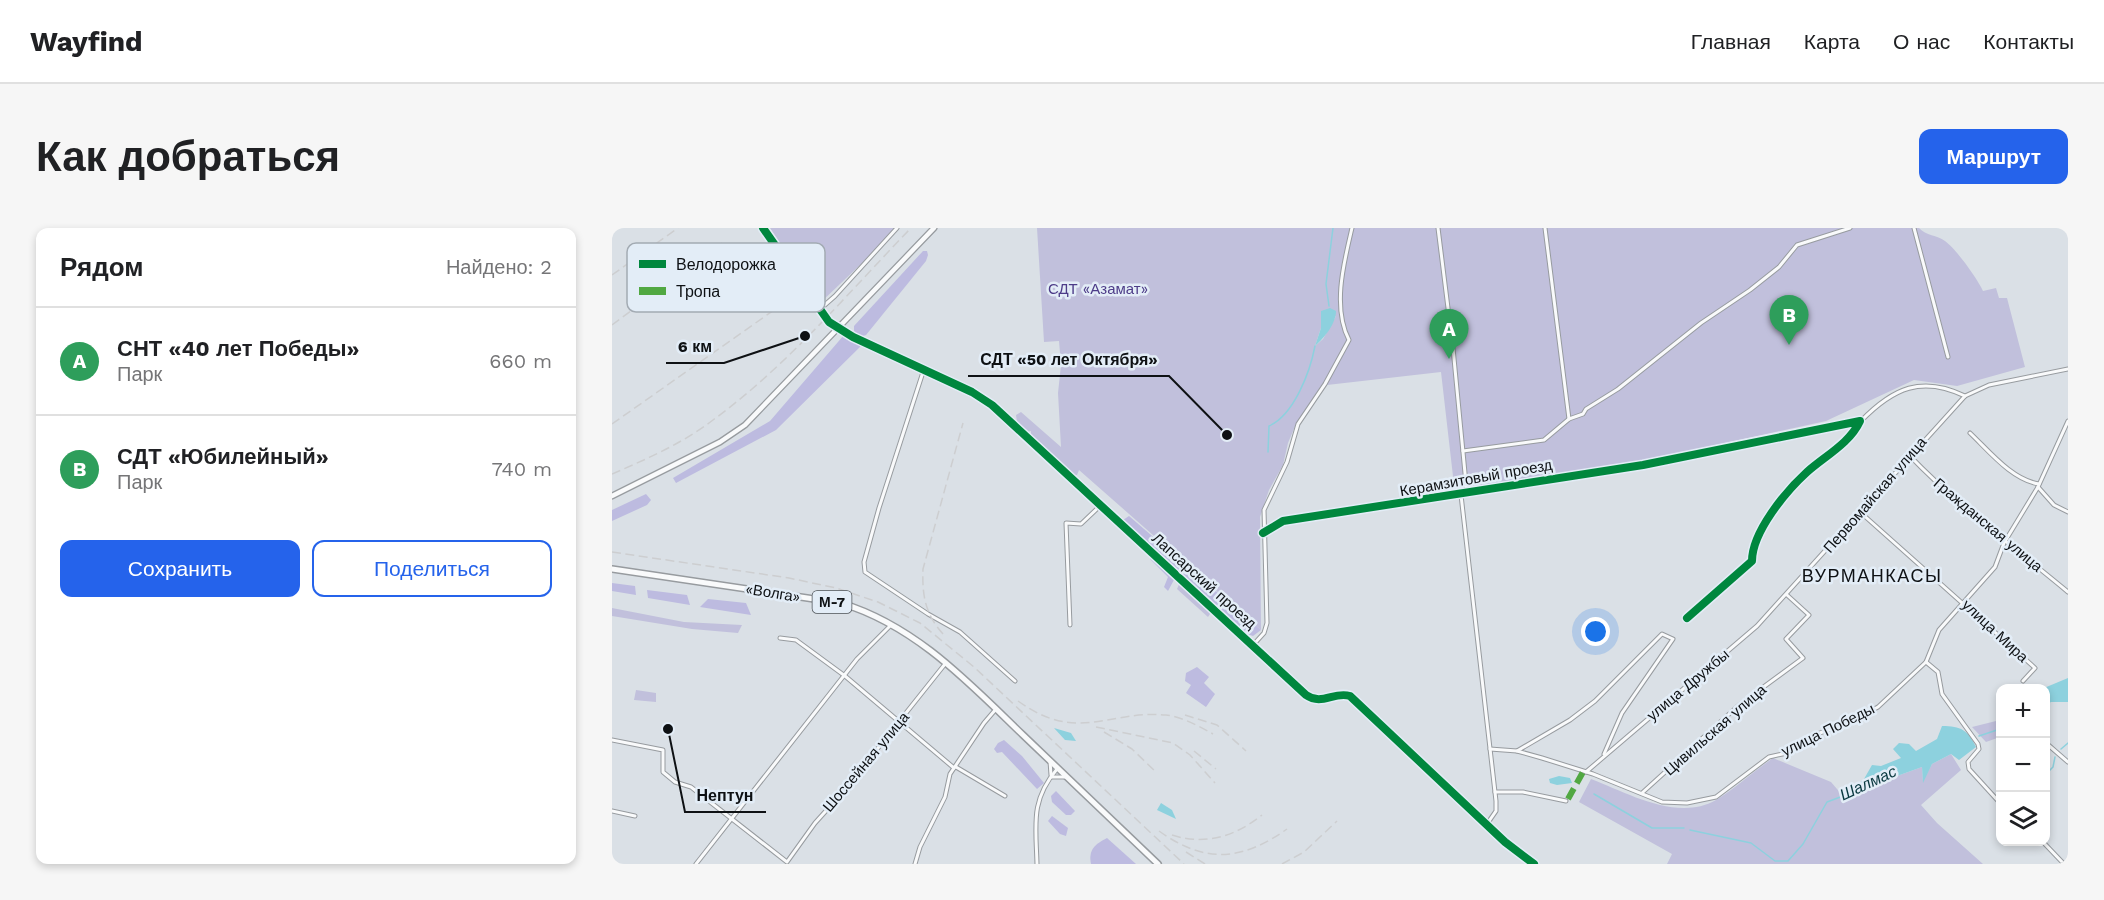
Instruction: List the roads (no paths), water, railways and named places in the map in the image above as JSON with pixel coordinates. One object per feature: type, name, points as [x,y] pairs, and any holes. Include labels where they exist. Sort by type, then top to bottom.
[{"type":"highway","name":"«Волга»","points":[[612,569],[841,603],[893,624],[946,662],[1158,864]]},
{"type":"main road","points":[[612,496],[720,442],[745,425],[934,228]]},
{"type":"street","name":"Лапсарский проезд","points":[[763,228],[773,243]]},
{"type":"street","points":[[825,304],[897,228]]},
{"type":"street","points":[[1254,644],[1264,633],[1267,624],[1264,510],[1287,462],[1298,424],[1325,384],[1349,340],[1343,329],[1341,300],[1352,228]]},
{"type":"street","points":[[1438,228],[1453,348],[1467,494]]},
{"type":"street","points":[[1545,228],[1569,419]]},
{"type":"street","points":[[1463,451],[1544,440],[1569,419],[1583,414],[1586,409],[1618,389],[1701,323],[1750,290],[1779,267],[1797,245],[1850,228]]},
{"type":"street","points":[[1914,228],[1948,357]]},
{"type":"street","name":"Лапсарский проезд","points":[[821,312],[838,328],[972,392],[992,405],[1311,698],[1320,700],[1343,694],[1350,696],[1487,825],[1534,864]]},
{"type":"street","points":[[924,369],[879,508],[864,570],[871,578],[960,632],[1015,681]]},
{"type":"street","points":[[1687,618],[1752,561],[1752,550],[1757,539],[1780,501],[1805,474],[1855,432],[1860,421],[1878,404],[1914,385],[1950,389],[1965,396],[1989,385],[2068,369]]},
{"type":"street","name":"Первомайская улица","points":[[1787,595],[1965,396]]},
{"type":"street","name":"Керамзитовый проезд","points":[[1263,533],[1283,521],[1461,495],[1695,456],[1715,449],[1860,421]]},
{"type":"street","name":"улица Победы","points":[[1490,749],[1517,751],[1586,772],[1662,802],[1687,803],[1716,797],[1769,757],[1787,753],[1817,734],[1851,722],[1878,707],[1926,662],[1936,635],[1995,567],[2004,543],[2038,485],[2068,421]]},
{"type":"street","points":[[1970,433],[2006,467],[2038,485],[2054,505],[2068,512]]},
{"type":"street","name":"Гражданская улица","points":[[1910,455],[1935,482],[2004,543],[2068,592]]},
{"type":"street","points":[[1461,495],[1495,792],[1496,811],[1487,825]]},
{"type":"street","points":[[1070,625],[1066,523],[1081,524],[1101,505]]},
{"type":"street","name":"улица Мира","points":[[1860,512],[1965,602],[2035,668],[2023,681]]},
{"type":"street","name":"улица Дружбы","points":[[1586,772],[1757,626],[1787,595]]},
{"type":"street","name":"Цивильская улица","points":[[1642,793],[1739,705],[1803,658],[1786,639],[1809,615],[1787,595]]},
{"type":"street","points":[[696,864],[857,659],[893,624]]},
{"type":"street","points":[[1517,751],[1570,720],[1662,634],[1673,639],[1622,713],[1603,756]]},
{"type":"street","points":[[780,638],[796,640],[845,676],[955,767],[1005,796]]},
{"type":"street","name":"Шоссейная улица","points":[[731,819],[787,862],[815,823],[901,721],[946,662]]},
{"type":"street","points":[[1926,662],[1938,672],[1942,694],[1978,744],[1979,749],[1969,759],[1968,769],[1996,798]]},
{"type":"street","points":[[915,864],[920,847],[945,797],[947,781],[984,723],[996,709]]},
{"type":"street","points":[[612,740],[663,750],[663,772],[675,782],[691,788],[731,819]]},
{"type":"street","points":[[2050,746],[2068,762]]},
{"type":"street","points":[[1049,760],[1050,777]]},
{"type":"street","points":[[1037,864],[1036,808],[1040,794],[1058,768]]},
{"type":"street","points":[[1050,777],[1068,778]]},
{"type":"street","points":[[1495,792],[1522,792],[1566,801]]},
{"type":"street","points":[[612,812],[635,816]]},
{"type":"street","points":[[2047,846],[2064,864],[2068,860]]},
{"type":"water","points":[[1330,308],[1336,311],[1334,321],[1326,335],[1315,346],[1321,328],[1321,311]]},
{"type":"water","points":[[2068,678],[2068,702],[2050,703],[2050,686]]},
{"type":"water","points":[[1942,726],[1963,730],[1976,747],[1959,760],[1951,754],[1932,764],[1923,783],[1922,767],[1897,776],[1888,774],[1860,793],[1843,797],[1864,779],[1872,765],[1881,766],[1901,758],[1893,749],[1899,743],[1909,744],[1916,751],[1937,739]]},
{"type":"water","points":[[1054,728],[1071,733],[1076,741],[1065,740]]},
{"type":"water","points":[[1559,776],[1570,778],[1572,783],[1557,785],[1550,783],[1549,779]]},
{"type":"water","points":[[1161,803],[1172,810],[1176,819],[1157,810]]},
{"type":"waterway","points":[[1329,306],[1326,284],[1333,228]]},
{"type":"waterway","points":[[1268,452],[1269,426],[1286,413],[1300,392],[1315,346]]},
{"type":"waterway","name":"Шалмас","points":[[1979,736],[1996,730]]},
{"type":"waterway","points":[[2061,749],[2068,743]]},
{"type":"waterway","points":[[2050,770],[2055,757]]},
{"type":"waterway","name":"Шалмас","points":[[1594,794],[1652,828],[1684,828]]},
{"type":"waterway","name":"Шалмас","points":[[1690,830],[1751,843],[1775,861],[1788,861],[1803,844],[1827,802],[1843,796]]},
{"type":"railway","points":[[657,243],[678,228]]},
{"type":"railway","points":[[612,474],[689,436],[740,399],[792,353],[911,228]]},
{"type":"railway","points":[[612,275],[627,264]]},
{"type":"railway","points":[[612,325],[629,312]]},
{"type":"railway","points":[[612,424],[771,312]]},
{"type":"railway","points":[[943,634],[928,612],[923,587],[923,569],[963,423]]},
{"type":"railway","points":[[612,552],[789,578],[836,588],[878,602],[920,623],[974,667],[1184,864]]},
{"type":"railway","points":[[1018,701],[1039,714],[1058,721],[1076,723],[1145,715],[1166,715],[1184,720],[1213,734]]},
{"type":"railway","points":[[1185,715],[1217,725],[1246,751]]},
{"type":"railway","points":[[1096,727],[1173,743],[1190,755],[1215,783]]},
{"type":"railway","points":[[1104,732],[1132,749],[1156,772]]},
{"type":"railway","points":[[1194,751],[1216,769]]},
{"type":"railway","points":[[1172,835],[1196,839],[1220,837],[1242,829],[1262,815]]},
{"type":"railway","points":[[1282,864],[1304,852],[1337,821]]},
{"type":"railway","points":[[1159,831],[1192,849],[1223,854],[1254,847],[1287,829]]},
{"type":"railway","points":[[1186,852],[1205,864]]},
{"type":"place","name":"6 км","points":[[805,336]]},
{"type":"place","name":"СДТ «Юбилейный»","points":[[1789,345]]},
{"type":"place","name":"СНТ «40 лет Победы»","points":[[1449,359]]},
{"type":"place","name":"СДТ «50 лет Октября»","points":[[1227,435]]},
{"type":"place","name":"Нептун","points":[[668,729]]},
{"type":"district","name":"ВУРМАНКАСЫ","points":[[1872,575]]},
{"type":"park label","name":"СДТ «Азамат»","points":[[1098,289]]}]
